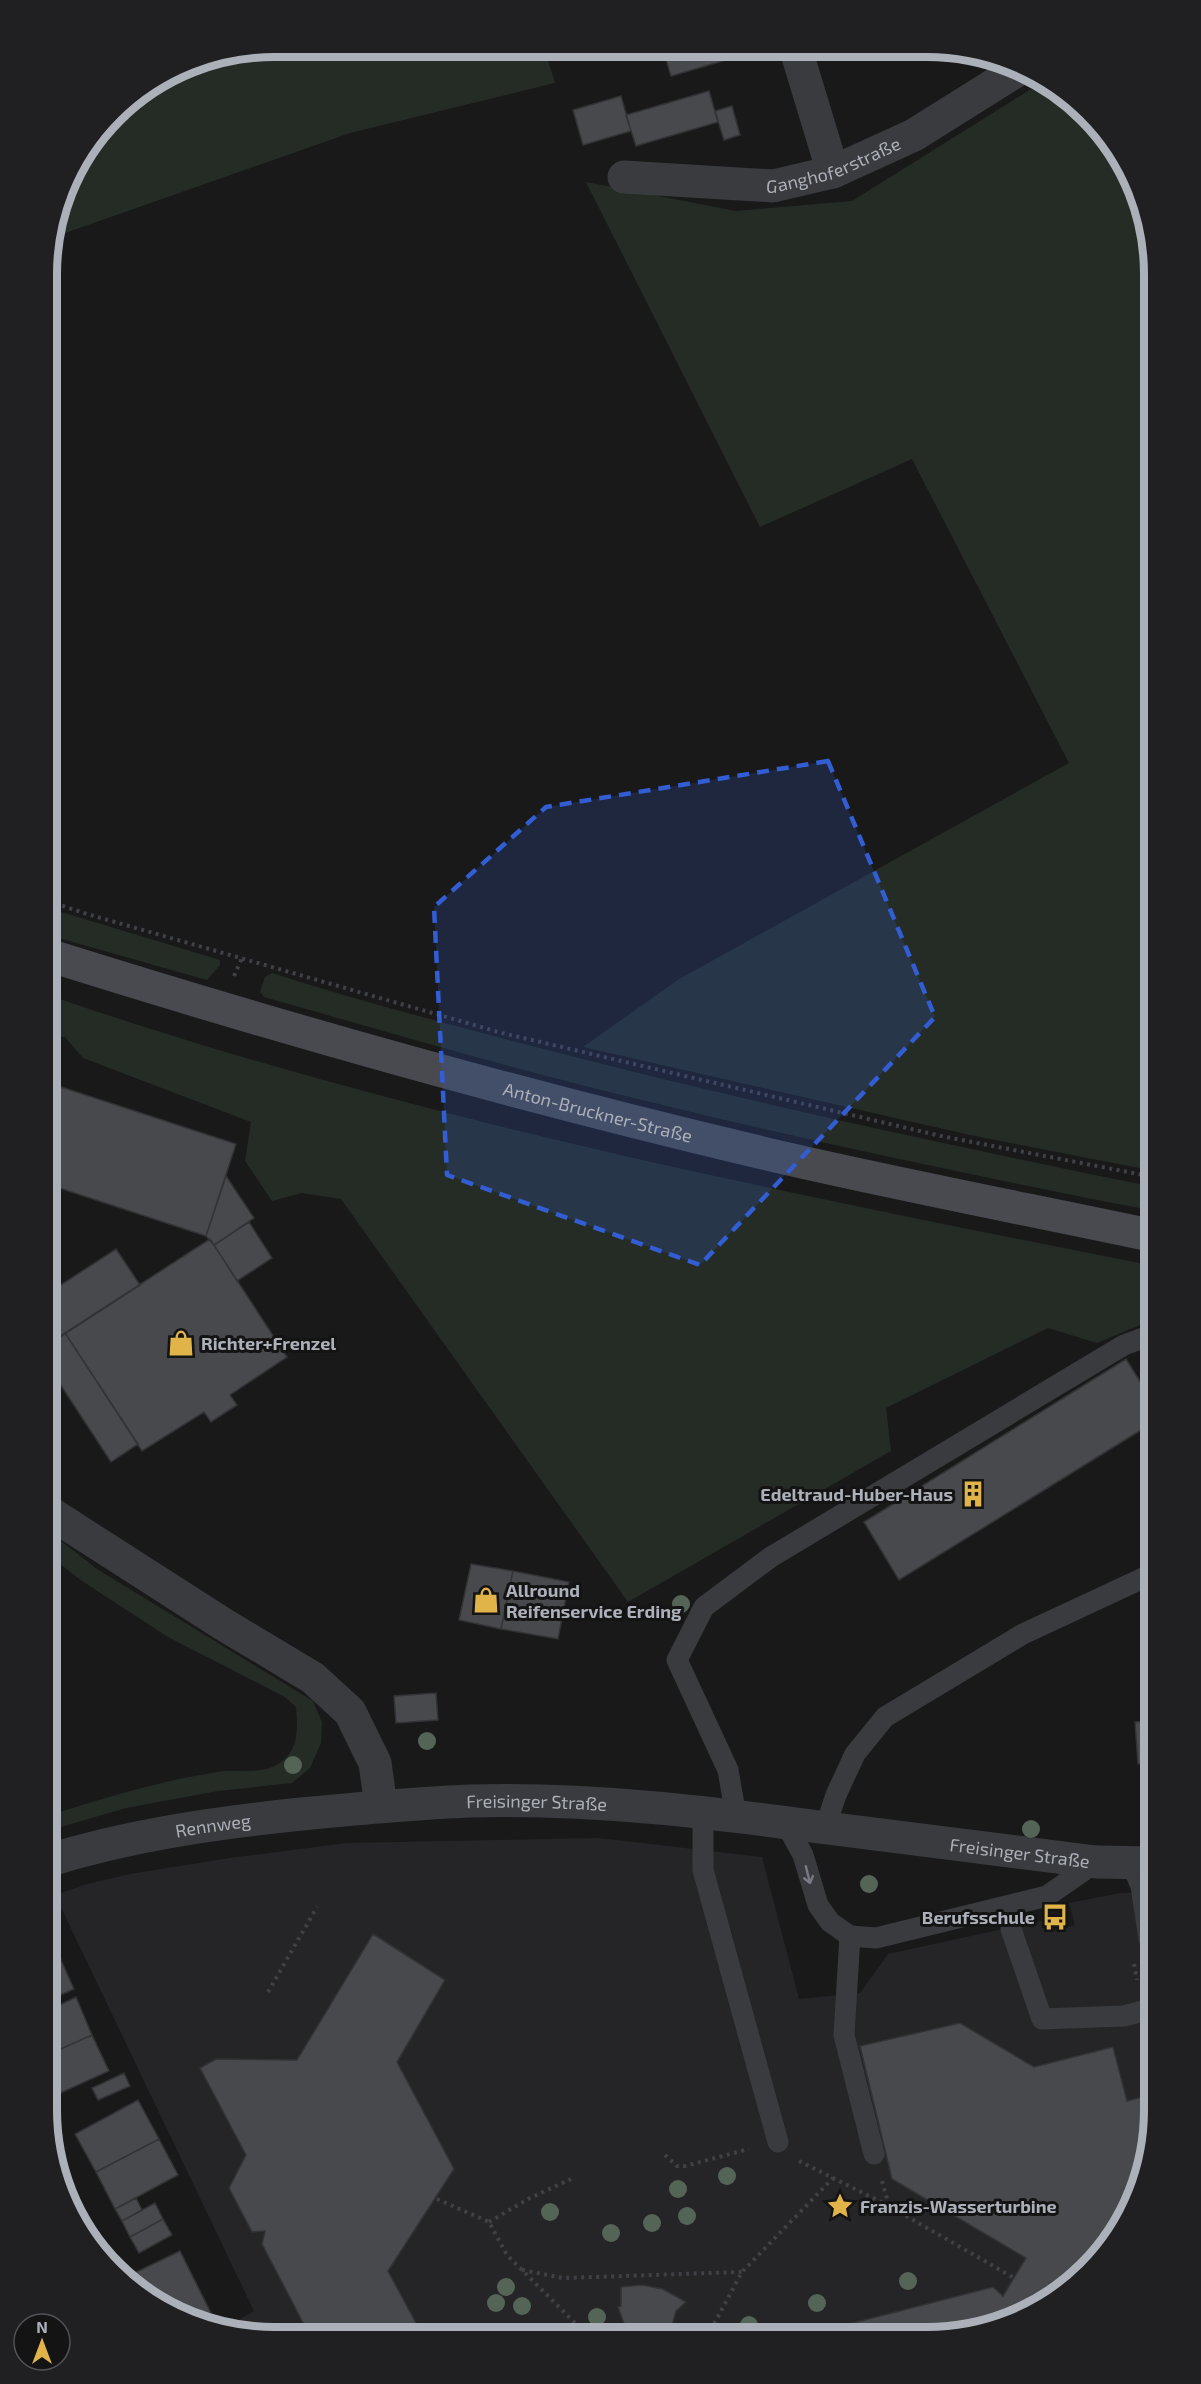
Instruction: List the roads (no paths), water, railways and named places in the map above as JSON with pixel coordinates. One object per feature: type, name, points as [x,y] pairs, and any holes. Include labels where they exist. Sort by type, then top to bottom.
[{"type":"main road","name":"Anton-Bruckner-Straße","points":[[57,958],[218,1009],[445,1073],[784,1158],[1144,1234]]},
{"type":"street","points":[[798,57],[833,172]]},
{"type":"street","name":"Ganghoferstraße","points":[[624,177],[773,186],[833,172],[914,135],[1011,74]]},
{"type":"street","points":[[57,1517],[223,1624],[313,1678],[350,1712],[375,1763],[381,1806]]},
{"type":"street","name":"Freisinger Straße","points":[[381,1806],[474,1801],[600,1804],[704,1811],[1096,1862],[1143,1863]]},
{"type":"street","name":"Rennweg","points":[[57,1858],[87,1849],[188,1828],[381,1806]]},
{"type":"lane","points":[[736,1816],[728,1770],[677,1660],[704,1607],[781,1551],[1124,1345],[1144,1338]]},
{"type":"lane","points":[[825,1828],[836,1795],[855,1754],[885,1717],[1023,1634],[1144,1578]]},
{"type":"lane","points":[[704,1811],[703,1870],[778,2142]]},
{"type":"lane","points":[[785,1822],[803,1855],[818,1905],[830,1922],[850,1936],[876,1938],[1047,1896],[1096,1862]]},
{"type":"lane","points":[[1143,1863],[1141,1886],[1144,1906]]},
{"type":"lane","points":[[1011,1929],[1042,2019],[1124,2016],[1144,2010]]},
{"type":"lane","points":[[850,1936],[844,2035],[874,2154]]},
{"type":"place","name":"Richter+Frenzel","points":[[181,1343]]},
{"type":"place","name":"Edeltraud-Huber-Haus","points":[[973,1494]]},
{"type":"place","name":"Allround Reifenservice Erding","points":[[486,1600]]},
{"type":"place","name":"Berufsschule","points":[[1055,1917]]},
{"type":"place","name":"Franzis-Wasserturbine","points":[[840,2206]]}]
